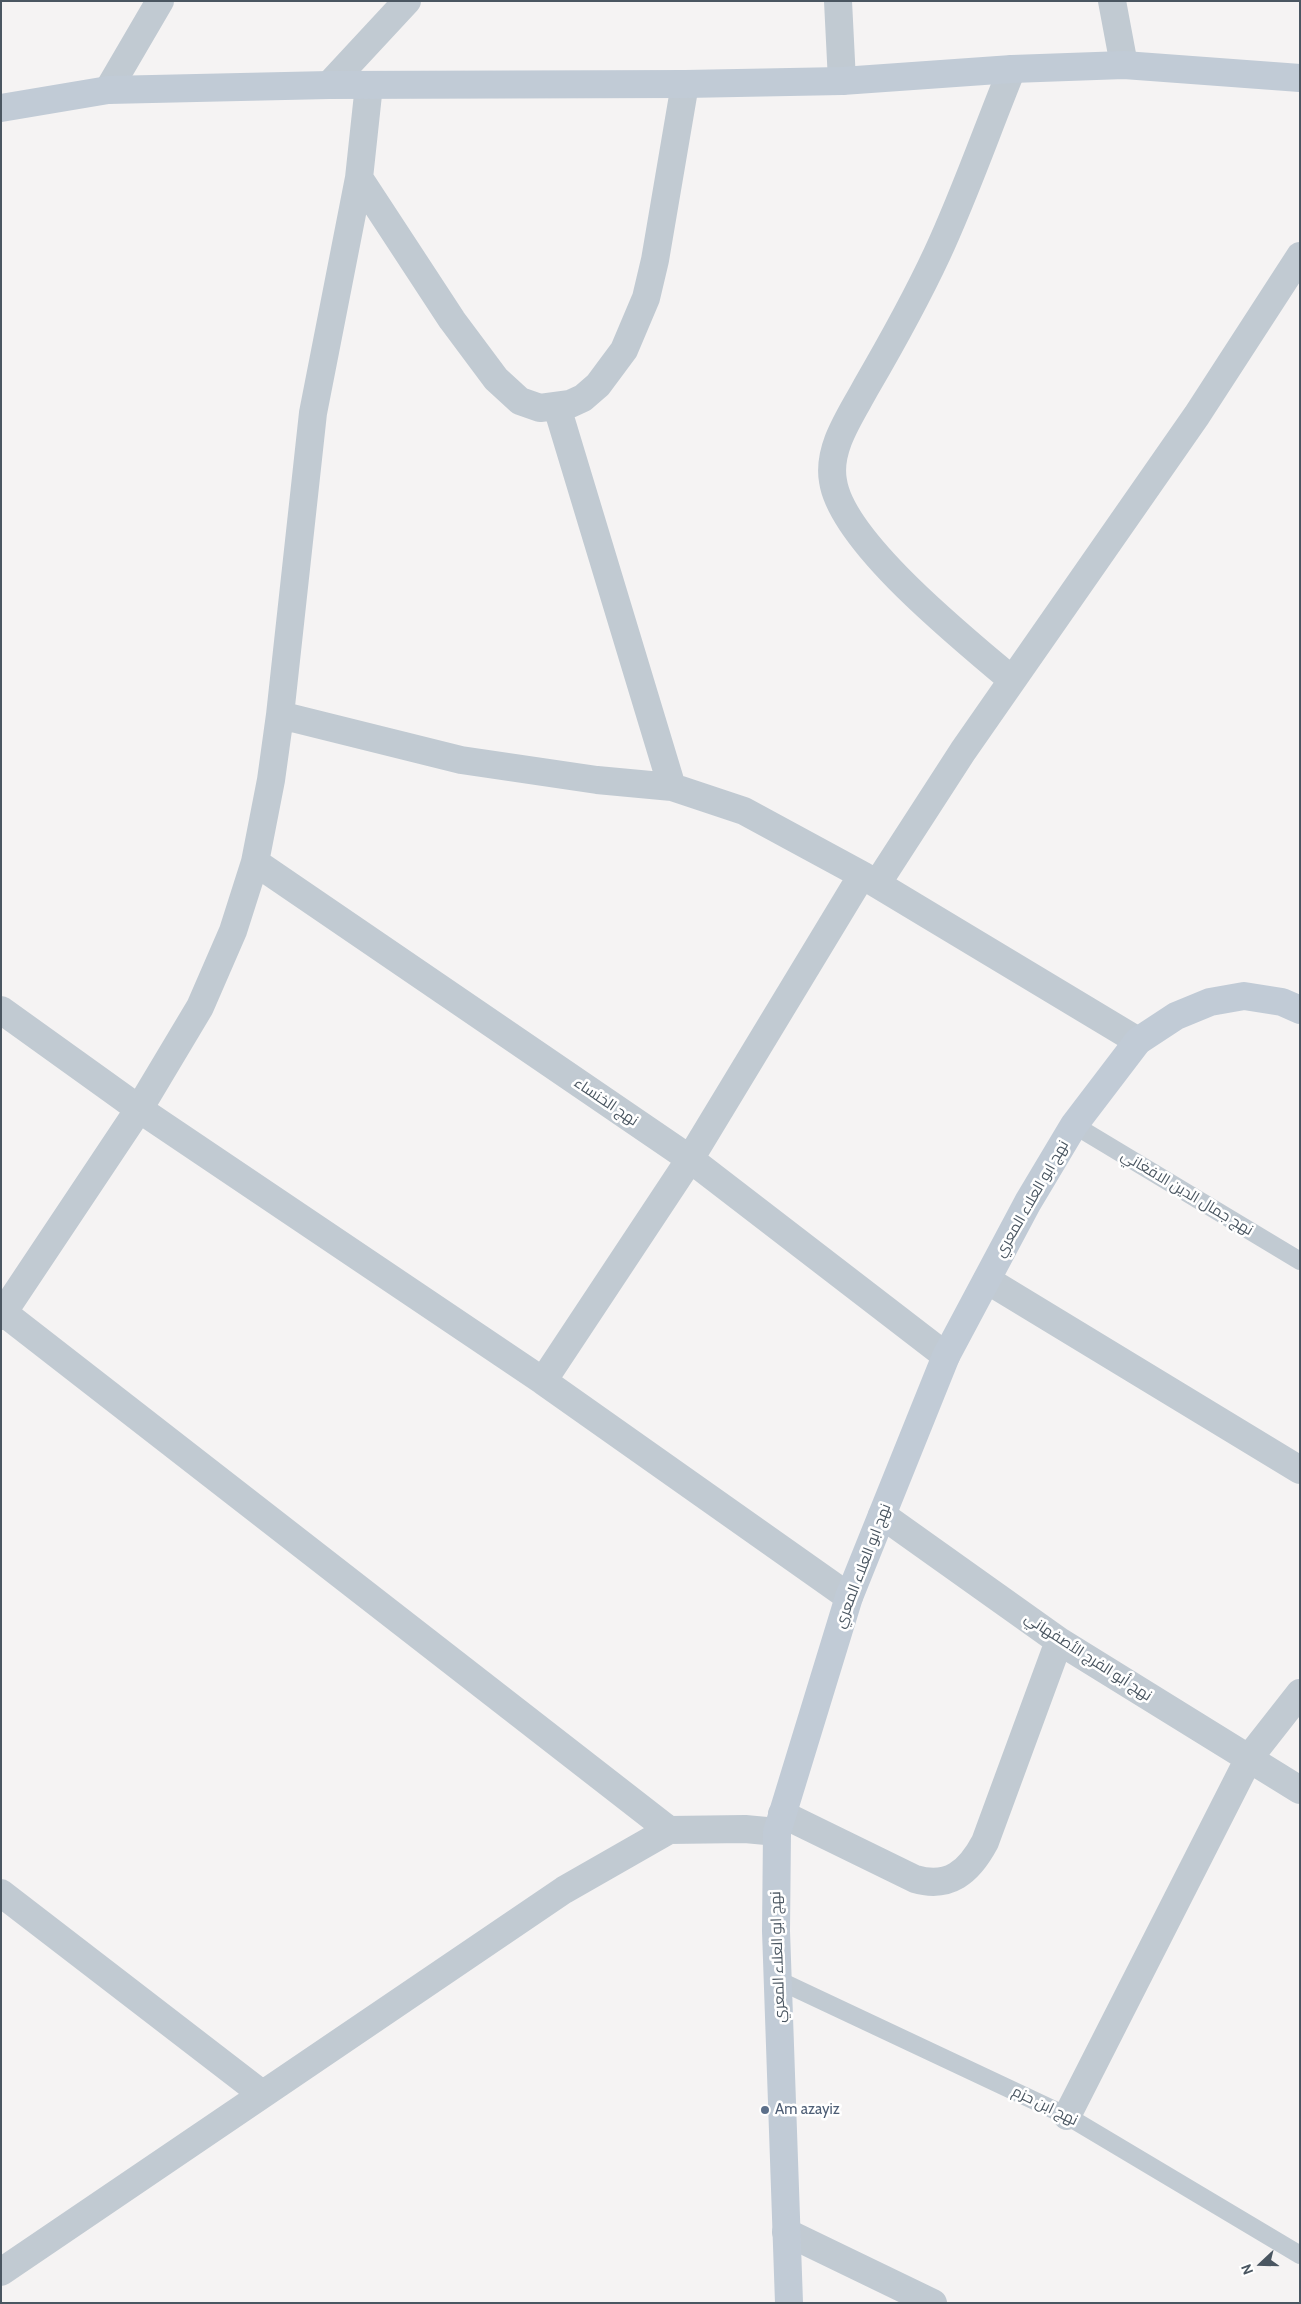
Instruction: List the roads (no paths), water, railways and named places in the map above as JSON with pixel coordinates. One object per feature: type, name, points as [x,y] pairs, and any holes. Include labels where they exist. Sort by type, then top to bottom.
[{"type":"street","points":[[108,90],[160,1]]},
{"type":"street","points":[[329,85],[407,1]]},
{"type":"street","points":[[838,1],[842,81]]},
{"type":"street","points":[[1118,6],[1124,64]]},
{"type":"street","points":[[1,108],[108,90],[329,85],[685,84],[842,81],[1012,69],[1124,64],[1300,78]]},
{"type":"street","points":[[1012,69],[937,254],[846,423],[834,454],[832,467],[832,481],[837,498],[848,518],[881,560],[950,627],[1012,680]]},
{"type":"street","points":[[358,178],[452,320],[496,379],[520,401],[540,408],[557,407],[583,398],[598,386],[624,350],[637,322],[646,298],[655,260],[685,84]]},
{"type":"street","points":[[369,85],[358,178],[313,413],[280,715],[271,780],[255,862],[233,931],[200,1007],[139,1110],[2,1315],[669,1830]]},
{"type":"street","points":[[543,1380],[690,1159],[870,879],[963,751],[1197,415],[1300,256]]},
{"type":"street","points":[[557,407],[672,788]]},
{"type":"street","points":[[280,715],[462,760],[597,780],[672,788],[744,811],[870,879],[1138,1041]]},
{"type":"street","name":"نهج الخنساء","points":[[255,862],[690,1159],[946,1356]]},
{"type":"street","name":"نهج ابو العلاء المعري","points":[[789,2303],[775,1880],[779,1823],[849,1597],[946,1356],[1028,1202],[1074,1125],[1138,1041],[1176,1016],[1210,1002],[1244,996],[1291,1006]]},
{"type":"street","points":[[1,1010],[139,1110],[543,1380],[849,1597]]},
{"type":"street","points":[[987,1280],[1300,1470]]},
{"type":"street","name":"نهج أبو الفرج الأصفهاني","points":[[882,1515],[1059,1641],[1300,1790]]},
{"type":"street","points":[[1,2272],[564,1890],[669,1830],[745,1830],[779,1823],[915,1880],[938,1884],[948,1880],[971,1863],[985,1842],[1059,1641]]},
{"type":"street","points":[[1067,2116],[1249,1758],[1300,1693]]},
{"type":"street","points":[[1,1893],[262,2094]]},
{"type":"street","points":[[786,2232],[933,2303]]},
{"type":"lane","name":"نهج جمال الدين الافغاني","points":[[1074,1125],[1300,1261]]},
{"type":"lane","name":"نهج ابن حزم","points":[[778,1980],[1067,2116],[1300,2255]]},
{"type":"place","name":"Am azayiz","points":[[765,2110]]}]
